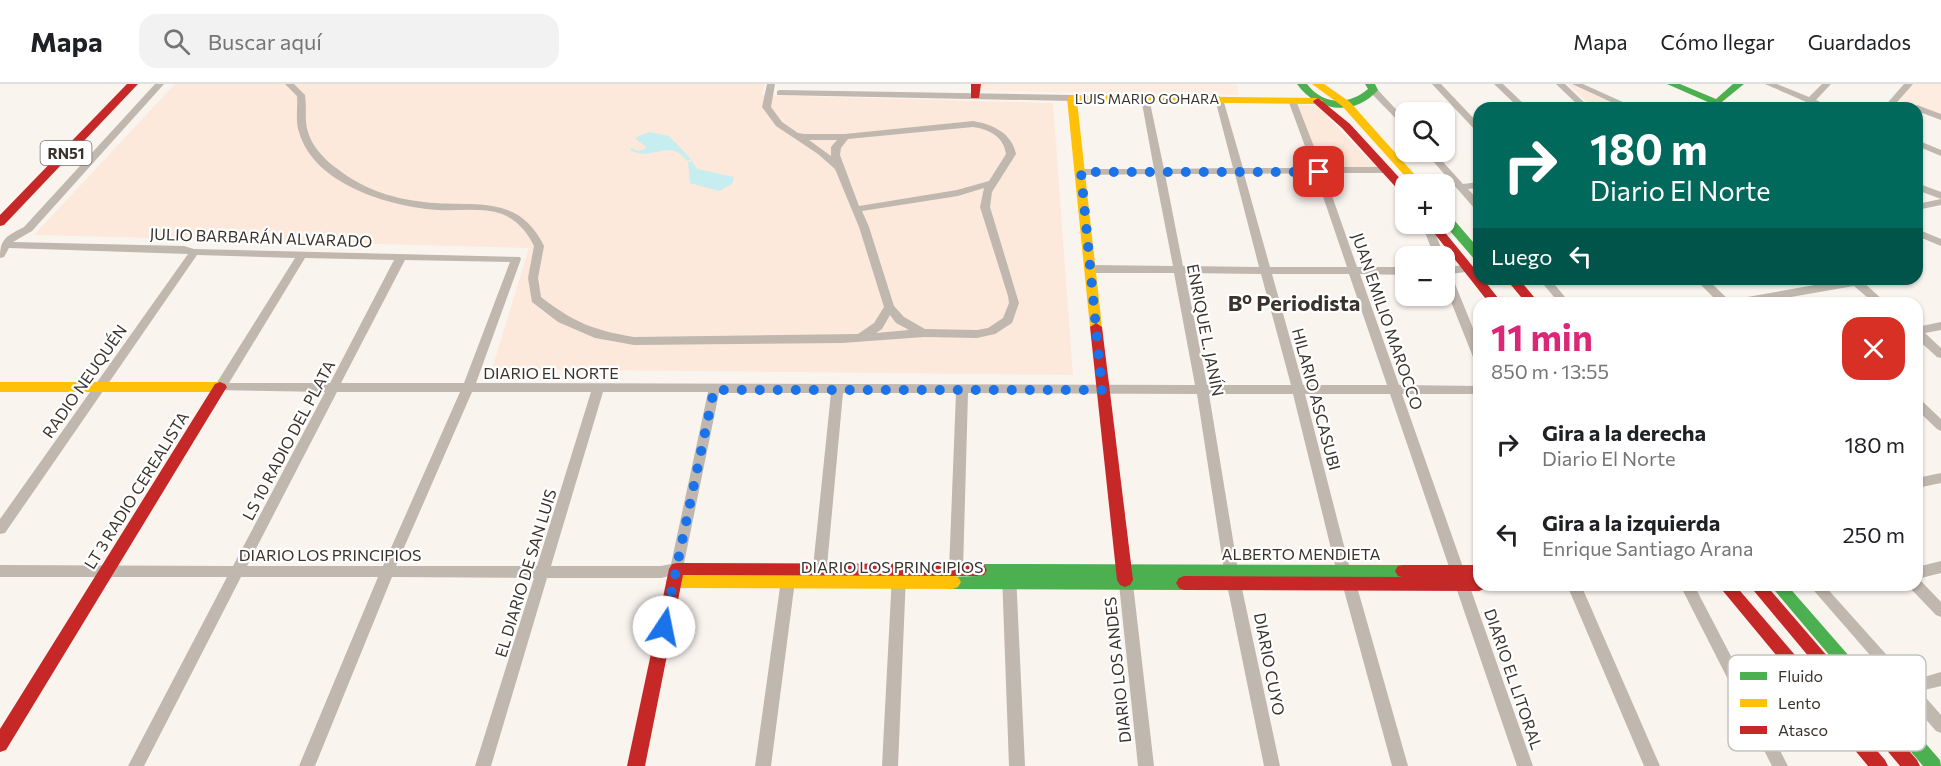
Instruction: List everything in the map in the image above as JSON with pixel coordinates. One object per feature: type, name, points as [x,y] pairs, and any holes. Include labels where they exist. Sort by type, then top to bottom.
[{"type":"main road","name":"RN51","points":[[0,208],[121,84]]},
{"type":"main road","name":"RN51","points":[[0,222],[133,84]]},
{"type":"main road","points":[[1317,84],[1361,96]]},
{"type":"main road","points":[[1330,84],[1361,96]]},
{"type":"main road","points":[[1672,84],[1710,102]]},
{"type":"main road","points":[[1723,102],[1739,84]]},
{"type":"main road","points":[[1292,100],[1301,85],[1307,93],[1369,122],[1419,174]]},
{"type":"main road","points":[[1361,96],[1369,122],[1410,174]]},
{"type":"main road","name":"LUIS MARIO GOHARA","points":[[1072,98],[1325,102],[1361,96]]},
{"type":"main road","points":[[1072,98],[1124,577]]},
{"type":"main road","points":[[1325,102],[1395,180]]},
{"type":"main road","points":[[1455,214],[1473,234]]},
{"type":"main road","points":[[1455,229],[1473,249]]},
{"type":"main road","points":[[1440,234],[1473,275]]},
{"type":"main road","points":[[1481,285],[1491,297]]},
{"type":"main road","points":[[1503,285],[1513,297]]},
{"type":"main road","points":[[1517,285],[1528,297]]},
{"type":"main road","name":"DIARIO EL NORTE","points":[[0,387],[220,387]]},
{"type":"main road","name":"LT 3 RADIO CEREALISTA","points":[[0,744],[220,387]]},
{"type":"main road","name":"ALBERTO MENDIETA","points":[[1124,577],[1234,576],[1343,569],[1459,577],[1473,582]]},
{"type":"main road","name":"DIARIO LOS PRINCIPIOS","points":[[899,576],[956,570],[1009,577]]},
{"type":"main road","name":"ALBERTO MENDIETA","points":[[1234,576],[1350,583],[1459,577],[1473,573]]},
{"type":"main road","points":[[636,766],[675,575]]},
{"type":"main road","name":"DIARIO LOS PRINCIPIOS","points":[[675,575],[1124,577]]},
{"type":"main road","points":[[1731,591],[1785,655]]},
{"type":"main road","points":[[1762,591],[1817,655]]},
{"type":"main road","points":[[1783,591],[1838,655]]},
{"type":"main road","points":[[1866,751],[1879,766]]},
{"type":"main road","points":[[1898,751],[1911,766]]},
{"type":"main road","points":[[1921,751],[1934,766]]},
{"type":"street","points":[[2,250],[10,239],[28,229],[160,84]]},
{"type":"street","points":[[289,84],[301,95],[301,124],[312,151],[320,162],[345,178],[398,200],[421,205],[496,210],[507,213],[522,222],[539,246],[532,278],[536,299],[549,311],[577,326],[604,336],[643,342],[830,340],[924,333],[977,334],[991,331],[1008,320],[1013,311],[1013,296],[985,207],[985,198],[992,183],[1009,161],[1011,148],[1005,139],[987,127],[972,124],[953,124],[845,137],[795,135]]},
{"type":"street","points":[[771,84],[766,107],[770,115],[821,152],[840,170]]},
{"type":"street","points":[[1436,84],[1473,123]]},
{"type":"street","points":[[1498,84],[1518,102]]},
{"type":"street","points":[[1560,84],[1580,102]]},
{"type":"street","points":[[1576,84],[1618,102]]},
{"type":"street","points":[[1769,84],[1814,102]]},
{"type":"street","points":[[1810,100],[1827,84]]},
{"type":"street","points":[[1908,102],[1909,84]]},
{"type":"street","points":[[766,107],[782,89]]},
{"type":"street","name":"LUIS MARIO GOHARA","points":[[782,89],[975,90],[1072,98]]},
{"type":"street","points":[[1361,96],[1395,119]]},
{"type":"street","name":"ENRIQUE L. JANÍN","points":[[1145,98],[1202,389],[1234,576]]},
{"type":"street","name":"HILARIO ASCASUBI","points":[[1219,99],[1298,389],[1343,569],[1350,583],[1400,766]]},
{"type":"street","name":"JUAN EMILIO MAROCCO","points":[[1292,100],[1459,577]]},
{"type":"street","points":[[1923,110],[1941,117]]},
{"type":"street","points":[[845,137],[834,150],[857,209],[889,307],[900,320],[924,333]]},
{"type":"street","points":[[1923,146],[1941,153]]},
{"type":"street","points":[[1438,162],[1473,200]]},
{"type":"street","points":[[1081,172],[1386,170]]},
{"type":"street","points":[[857,209],[957,193],[992,183]]},
{"type":"street","points":[[1462,187],[1473,186]]},
{"type":"street","points":[[1923,188],[1941,196]]},
{"type":"street","points":[[957,193],[972,196],[985,207]]},
{"type":"street","points":[[1923,206],[1941,202]]},
{"type":"street","points":[[1923,235],[1941,243]]},
{"type":"street","name":"JULIO BARBARÁN ALVARADO","points":[[2,250],[184,249],[194,252],[516,259],[468,388]]},
{"type":"street","name":"RADIO NEUQUÉN","points":[[0,528],[194,252]]},
{"type":"street","name":"LT 3 RADIO CEREALISTA","points":[[220,387],[302,255]]},
{"type":"street","name":"LS 10 RADIO DEL PLATA","points":[[136,766],[236,570],[402,257]]},
{"type":"street","points":[[1091,269],[1395,271]]},
{"type":"street","points":[[1455,270],[1468,269]]},
{"type":"street","points":[[1549,285],[1560,297]]},
{"type":"street","points":[[1706,285],[1720,297]]},
{"type":"street","points":[[1767,297],[1829,285]]},
{"type":"street","points":[[1861,285],[1874,297]]},
{"type":"street","points":[[1455,296],[1473,342]]},
{"type":"street","points":[[859,337],[878,326],[889,307]]},
{"type":"street","points":[[1923,330],[1941,326]]},
{"type":"street","points":[[1923,338],[1941,354]]},
{"type":"street","name":"DIARIO EL NORTE","points":[[220,387],[714,390],[1473,390]]},
{"type":"street","points":[[307,766],[388,570],[468,388]]},
{"type":"street","name":"EL DIARIO DE SAN LUIS","points":[[483,766],[598,389]]},
{"type":"street","points":[[956,570],[962,389]]},
{"type":"street","points":[[675,575],[714,390]]},
{"type":"street","points":[[819,575],[837,390]]},
{"type":"street","points":[[1923,409],[1941,426]]},
{"type":"street","points":[[1923,482],[1941,478]]},
{"type":"street","points":[[1923,572],[1941,567]]},
{"type":"street","name":"DIARIO LOS PRINCIPIOS","points":[[0,571],[544,570],[661,572],[675,575]]},
{"type":"street","points":[[763,766],[788,576]]},
{"type":"street","points":[[890,766],[899,576]]},
{"type":"street","name":"DIARIO CUYO","points":[[1234,576],[1272,766]]},
{"type":"street","points":[[1009,577],[1017,766]]},
{"type":"street","name":"DIARIO LOS ANDES","points":[[1124,577],[1146,766]]},
{"type":"street","name":"DIARIO EL LITORAL","points":[[1459,577],[1525,766]]},
{"type":"street","points":[[1577,591],[1652,766]]},
{"type":"street","points":[[1690,591],[1728,665]]},
{"type":"street","points":[[1821,591],[1878,655]]},
{"type":"street","points":[[1922,591],[1941,611]]},
{"type":"street","points":[[1926,683],[1941,679]]},
{"type":"street","points":[[1926,709],[1941,726]]},
{"type":"street","points":[[1772,751],[1780,766]]},
{"type":"shaded area","points":[[175,84],[765,84],[762,95],[1053,103],[1073,375],[492,369],[529,248],[34,235]]},
{"type":"shaded area","points":[[981,84],[1237,84],[1239,95],[980,91]]},
{"type":"shaded area","points":[[1568,84],[1611,102],[1587,102]]},
{"type":"shaded area","points":[[1912,84],[1941,84],[1941,116],[1923,109],[1923,102],[1898,100]]},
{"type":"shaded area","points":[[1297,104],[1317,106],[1377,168],[1319,172]]},
{"type":"water","points":[[649,132],[669,136],[691,159],[687,161],[674,151],[646,154],[630,150],[631,148],[638,151],[645,149],[646,147],[635,138]]},
{"type":"water","points":[[692,161],[697,169],[734,177],[732,184],[719,191],[690,183],[688,162]]},
{"type":"traffic: fast","points":[[1302,84],[1317,99],[1336,105],[1356,102],[1365,97],[1373,90],[1370,84]]},
{"type":"traffic: fast","points":[[1672,84],[1715,102]]},
{"type":"traffic: fast","points":[[1718,102],[1739,84]]},
{"type":"traffic: fast","points":[[1455,229],[1473,250]]},
{"type":"traffic: fast","points":[[979,570],[1403,571]]},
{"type":"traffic: fast","points":[[953,582],[1184,583]]},
{"type":"traffic: fast","points":[[1783,591],[1838,655]]},
{"type":"traffic: fast","points":[[1921,751],[1934,766]]},
{"type":"traffic: slow","points":[[1317,84],[1346,104],[1409,174]]},
{"type":"traffic: slow","points":[[1096,327],[1072,98],[1318,101]]},
{"type":"traffic: slow","points":[[0,387],[220,387]]},
{"type":"traffic: slow","points":[[674,581],[953,582]]},
{"type":"traffic: jam","points":[[0,222],[133,84]]},
{"type":"traffic: jam","points":[[975,96],[976,84]]},
{"type":"traffic: jam","points":[[1318,101],[1346,126],[1395,180]]},
{"type":"traffic: jam","points":[[1440,234],[1473,275]]},
{"type":"traffic: jam","points":[[1481,285],[1491,297]]},
{"type":"traffic: jam","points":[[1517,285],[1528,297]]},
{"type":"traffic: jam","points":[[1096,327],[1125,580]]},
{"type":"traffic: jam","points":[[0,744],[220,387]]},
{"type":"traffic: jam","points":[[636,766],[677,569],[979,570]]},
{"type":"traffic: jam","points":[[1403,571],[1473,571]]},
{"type":"traffic: jam","points":[[1184,583],[1473,584]]},
{"type":"traffic: jam","points":[[1731,591],[1785,655]]},
{"type":"traffic: jam","points":[[1762,591],[1817,655]]},
{"type":"traffic: jam","points":[[1866,751],[1879,766]]},
{"type":"traffic: jam","points":[[1898,751],[1911,766]]},
{"type":"district","name":"Bº Periodista","points":[[1294,302]]},
{"type":"route","points":[[664,627],[714,390],[1102,390],[1081,172],[1319,172]]}]
